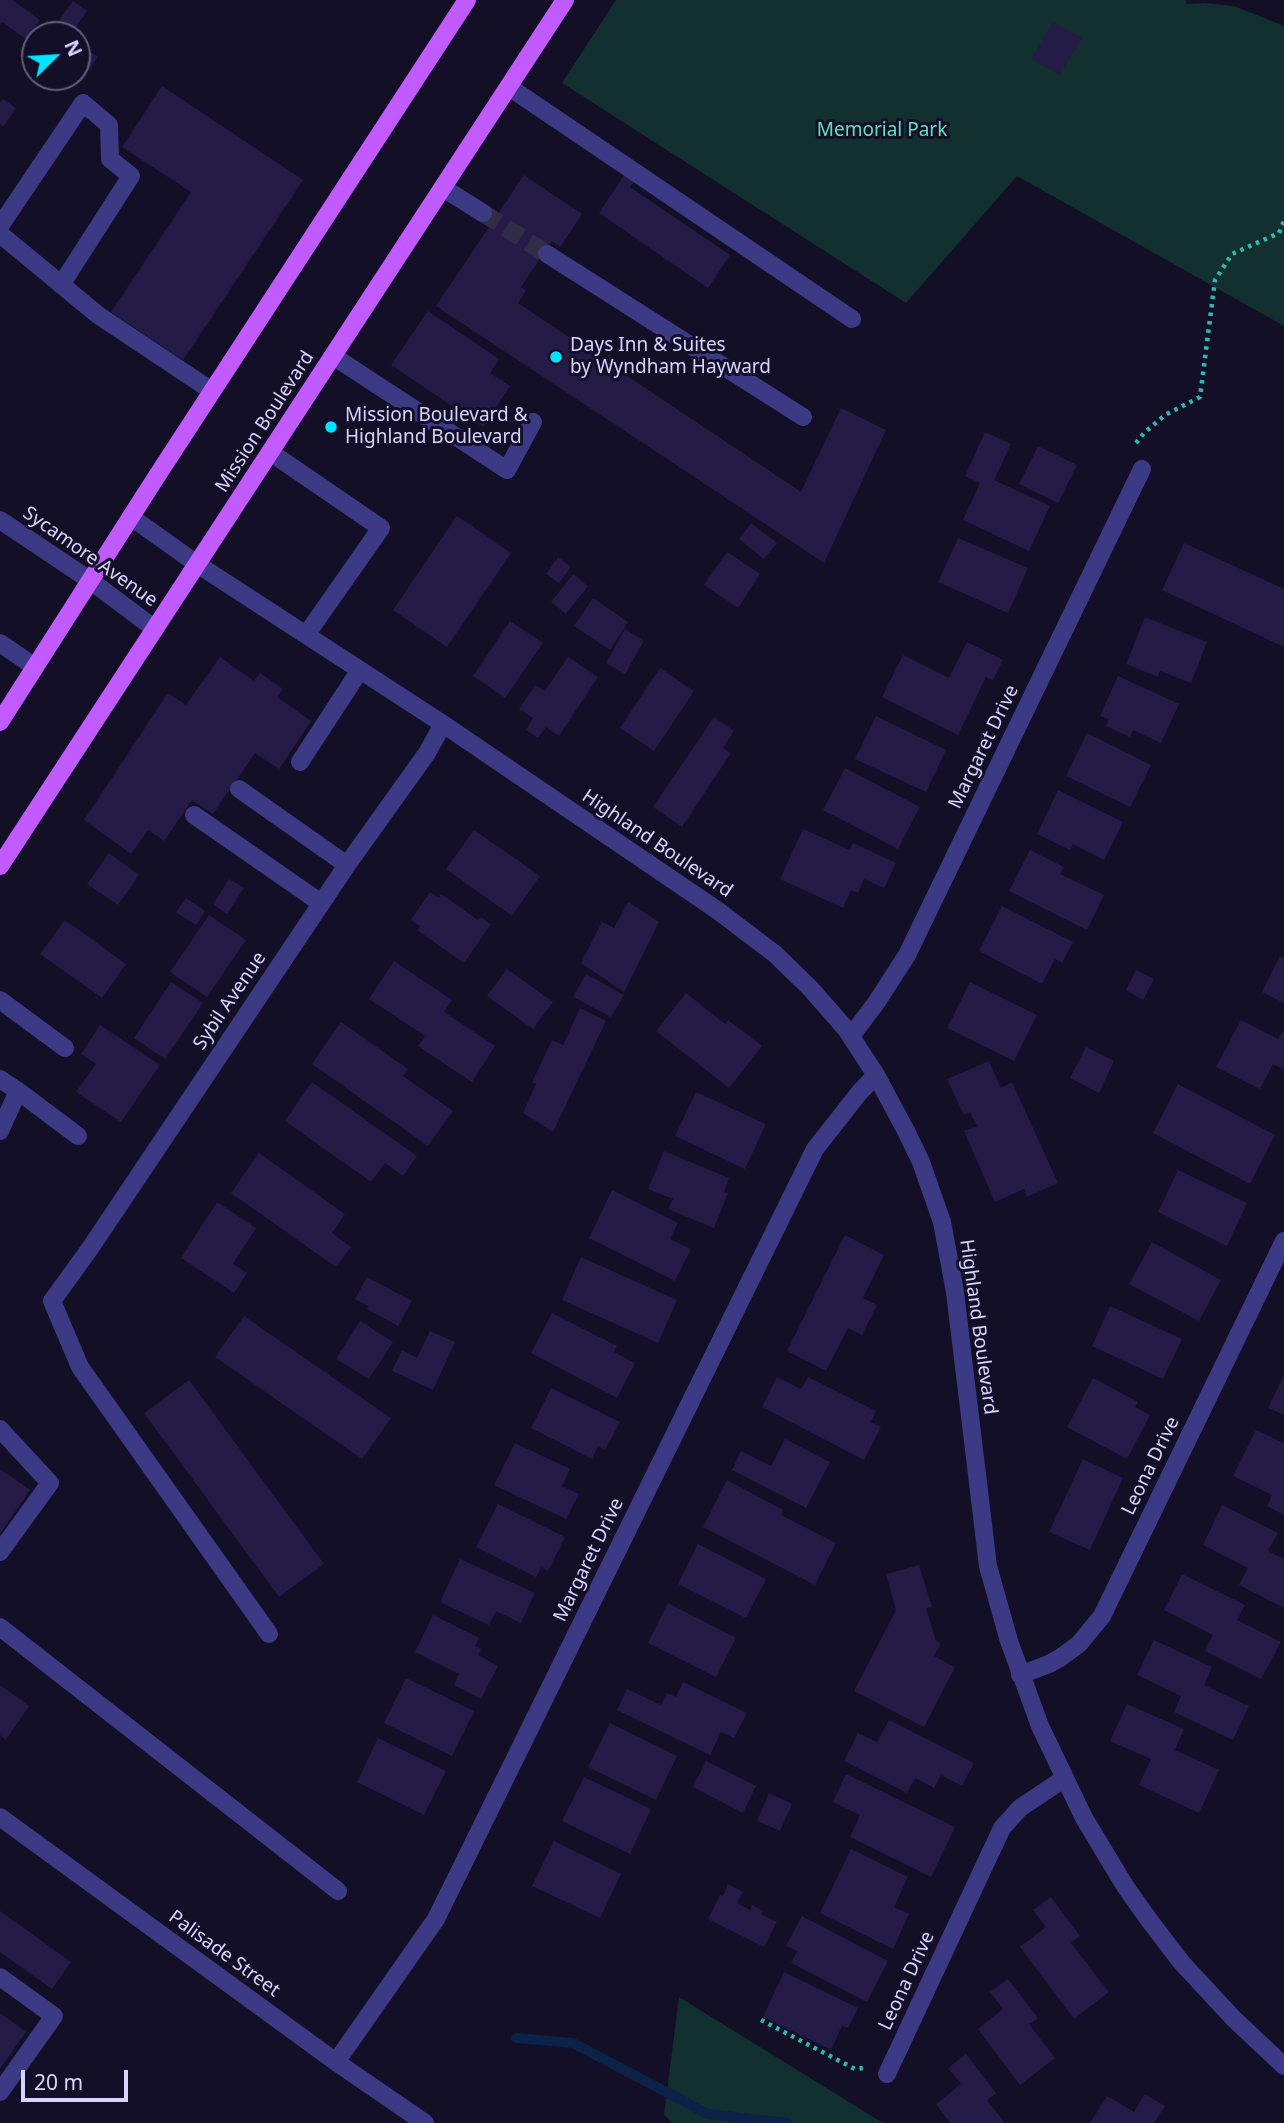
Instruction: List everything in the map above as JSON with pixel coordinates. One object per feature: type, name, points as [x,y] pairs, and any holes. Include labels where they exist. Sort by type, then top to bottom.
[{"type":"main road","points":[[0,722],[467,0]]},
{"type":"main road","name":"Mission Boulevard","points":[[0,866],[565,0]]},
{"type":"street","points":[[509,87],[852,318]]},
{"type":"street","points":[[0,226],[83,103],[109,125],[110,159],[131,176],[61,285]]},
{"type":"street","points":[[443,188],[483,214]]},
{"type":"street","points":[[0,234],[98,315],[212,391]]},
{"type":"street","points":[[547,254],[803,417]]},
{"type":"street","points":[[333,356],[507,470],[533,422]]},
{"type":"street","points":[[270,453],[381,528],[306,635]]},
{"type":"street","name":"Margaret Drive","points":[[851,1036],[907,955],[1142,469]]},
{"type":"street","name":"Highland Boulevard","points":[[131,516],[197,564],[443,724],[717,910],[775,954],[810,988],[851,1036],[876,1075],[920,1162],[942,1222],[955,1292],[988,1566],[1020,1675],[1040,1726],[1103,1851],[1149,1920],[1182,1962],[1234,2019],[1284,2066]]},
{"type":"street","name":"Sycamore Avenue","points":[[0,520],[91,581],[155,629]]},
{"type":"street","points":[[0,643],[35,667]]},
{"type":"street","points":[[300,762],[360,670]]},
{"type":"street","name":"Sybil Avenue","points":[[269,1634],[80,1367],[52,1301],[92,1247],[321,903],[427,752],[443,724]]},
{"type":"street","points":[[239,789],[347,865]]},
{"type":"street","points":[[194,815],[321,903]]},
{"type":"street","points":[[0,1000],[65,1048]]},
{"type":"street","name":"Margaret Drive","points":[[336,2062],[436,1919],[815,1149],[876,1075]]},
{"type":"street","points":[[0,1079],[78,1136]]},
{"type":"street","points":[[0,1131],[18,1091]]},
{"type":"street","name":"Leona Drive","points":[[1020,1675],[1060,1658],[1079,1644],[1102,1616],[1284,1241]]},
{"type":"street","points":[[0,1429],[50,1483],[0,1552]]},
{"type":"street","points":[[0,1628],[338,1891]]},
{"type":"street","name":"Leona Drive","points":[[887,2074],[1002,1828],[1020,1808],[1065,1778]]},
{"type":"street","name":"Palisade Street","points":[[0,1817],[336,2062],[425,2123]]},
{"type":"street","points":[[0,1977],[54,2016],[0,2092]]},
{"type":"path","points":[[1133,447],[1144,433],[1165,415],[1200,397],[1215,279],[1232,254],[1279,233],[1284,221]]},
{"type":"path","points":[[761,2020],[855,2068],[863,2068],[867,2062]]},
{"type":"green space","name":"Memorial Park","points":[[616,0],[1186,0],[1186,4],[1234,6],[1284,26],[1284,326],[1017,176],[906,303],[562,83]]},
{"type":"green space","points":[[679,1997],[883,2123],[673,2123],[664,2115]]},
{"type":"building","points":[[0,0],[12,0],[40,20],[21,21],[21,35],[2,22],[0,25]]},
{"type":"building","points":[[73,1],[87,11],[80,21],[59,20]]},
{"type":"building","points":[[1053,22],[1082,38],[1060,75],[1031,59]]},
{"type":"building","points":[[91,52],[98,57],[91,67]]},
{"type":"building","points":[[162,86],[303,180],[183,360],[111,312],[191,192],[122,147]]},
{"type":"building","points":[[3,99],[16,108],[3,127],[0,124],[0,103]]},
{"type":"building","points":[[626,172],[636,179],[630,187],[730,255],[708,288],[599,213]]},
{"type":"building","name":"Days Inn & Suites by Wyndham Hayward","points":[[524,175],[582,214],[560,247],[552,241],[521,287],[526,291],[518,303],[801,492],[841,408],[886,430],[824,563],[436,306]]},
{"type":"building","points":[[428,311],[499,359],[490,373],[510,386],[483,427],[391,365]]},
{"type":"building","points":[[985,432],[1011,444],[994,480],[1050,506],[1029,551],[963,520],[980,483],[965,476]]},
{"type":"building","points":[[1038,446],[1077,465],[1058,503],[1019,484]]},
{"type":"building","points":[[457,516],[511,553],[447,647],[393,610]]},
{"type":"building","points":[[751,523],[777,543],[764,559],[739,539]]},
{"type":"building","points":[[958,538],[1028,568],[1008,613],[938,582]]},
{"type":"building","points":[[1184,543],[1284,589],[1284,647],[1162,590]]},
{"type":"building","points":[[727,552],[760,574],[738,608],[704,585]]},
{"type":"building","points":[[558,557],[571,567],[559,583],[546,574]]},
{"type":"building","points":[[573,574],[588,586],[566,614],[551,602]]},
{"type":"building","points":[[593,598],[628,622],[610,650],[574,626]]},
{"type":"building","points":[[1145,617],[1207,642],[1191,683],[1160,671],[1158,677],[1126,664]]},
{"type":"building","points":[[510,621],[543,643],[505,698],[473,676]]},
{"type":"building","points":[[625,629],[644,641],[625,674],[606,663]]},
{"type":"building","points":[[967,642],[1003,660],[993,680],[986,677],[958,735],[882,697],[903,655],[949,678]]},
{"type":"building","points":[[220,657],[254,681],[260,673],[283,689],[277,697],[311,721],[279,769],[255,753],[213,814],[192,800],[164,841],[148,830],[131,854],[84,820],[168,693],[186,705]]},
{"type":"building","points":[[568,657],[598,677],[559,736],[546,727],[538,738],[526,730],[533,718],[519,709],[535,685],[545,691]]},
{"type":"building","points":[[660,668],[694,691],[654,751],[620,728]]},
{"type":"building","points":[[1118,676],[1179,704],[1161,743],[1133,730],[1130,737],[1106,726],[1109,719],[1100,716]]},
{"type":"building","points":[[876,716],[946,750],[926,792],[855,759]]},
{"type":"building","points":[[714,717],[734,731],[723,748],[731,753],[682,827],[653,807]]},
{"type":"building","points":[[1087,733],[1151,765],[1130,807],[1066,776]]},
{"type":"building","points":[[845,768],[920,807],[898,849],[823,810]]},
{"type":"building","points":[[1058,790],[1123,822],[1104,860],[1073,844],[1070,850],[1037,834]]},
{"type":"building","points":[[803,829],[850,850],[853,843],[896,863],[884,888],[864,879],[858,893],[851,890],[843,908],[780,879]]},
{"type":"building","points":[[474,830],[540,876],[512,916],[446,869]]},
{"type":"building","points":[[1030,850],[1064,867],[1060,874],[1104,895],[1087,930],[1009,891]]},
{"type":"building","points":[[109,853],[139,875],[118,905],[87,884]]},
{"type":"building","points":[[229,879],[244,888],[227,914],[213,904]]},
{"type":"building","points":[[430,892],[439,898],[441,894],[478,920],[481,917],[491,924],[464,963],[417,930],[420,926],[411,920]]},
{"type":"building","points":[[186,898],[205,911],[196,925],[176,912]]},
{"type":"building","points":[[628,902],[659,922],[624,992],[581,963],[602,922],[614,928]]},
{"type":"building","points":[[1002,906],[1073,942],[1062,963],[1055,959],[1042,984],[979,951]]},
{"type":"building","points":[[209,915],[246,940],[207,997],[170,972]]},
{"type":"building","points":[[65,920],[126,964],[102,998],[40,954]]},
{"type":"building","points":[[1280,956],[1284,958],[1284,1003],[1262,992]]},
{"type":"building","points":[[394,961],[452,1000],[444,1012],[495,1046],[472,1082],[418,1046],[425,1036],[369,999]]},
{"type":"building","points":[[507,969],[553,1002],[533,1029],[487,996]]},
{"type":"building","points":[[1136,970],[1154,979],[1143,1000],[1126,990]]},
{"type":"building","points":[[586,974],[624,995],[611,1017],[573,997]]},
{"type":"building","points":[[171,982],[203,1003],[165,1059],[134,1038]]},
{"type":"building","points":[[970,982],[1037,1015],[1014,1061],[947,1028]]},
{"type":"building","points":[[686,993],[725,1024],[728,1020],[762,1046],[729,1088],[656,1031]]},
{"type":"building","points":[[580,1008],[606,1021],[553,1132],[523,1113],[536,1084],[532,1082],[552,1040],[563,1045]]},
{"type":"building","points":[[1241,1020],[1278,1039],[1282,1032],[1284,1034],[1284,1070],[1273,1064],[1260,1089],[1216,1067]]},
{"type":"building","points":[[341,1022],[408,1069],[403,1076],[453,1111],[428,1146],[312,1064]]},
{"type":"building","points":[[100,1025],[160,1065],[121,1122],[76,1092],[96,1064],[81,1054]]},
{"type":"building","points":[[1086,1047],[1114,1061],[1099,1093],[1070,1078]]},
{"type":"building","points":[[989,1061],[1001,1088],[1012,1082],[1058,1183],[1027,1197],[1024,1189],[995,1202],[964,1131],[977,1126],[970,1112],[964,1115],[947,1079]]},
{"type":"building","points":[[312,1082],[417,1156],[403,1176],[385,1163],[371,1182],[285,1121]]},
{"type":"building","points":[[1178,1084],[1275,1135],[1250,1184],[1153,1133]]},
{"type":"building","points":[[696,1092],[766,1124],[745,1169],[675,1136]]},
{"type":"building","points":[[664,1151],[729,1178],[724,1192],[728,1193],[714,1228],[668,1209],[673,1199],[648,1189]]},
{"type":"building","points":[[259,1153],[345,1214],[332,1233],[351,1247],[336,1267],[231,1193]]},
{"type":"building","points":[[1178,1170],[1247,1203],[1227,1246],[1158,1212]]},
{"type":"building","points":[[612,1190],[678,1223],[670,1239],[691,1249],[675,1281],[589,1238]]},
{"type":"building","points":[[217,1202],[256,1228],[233,1264],[247,1273],[234,1293],[181,1258]]},
{"type":"building","points":[[845,1235],[884,1255],[863,1298],[877,1305],[862,1335],[848,1328],[826,1371],[787,1351]]},
{"type":"building","points":[[1152,1242],[1221,1280],[1199,1321],[1129,1284]]},
{"type":"building","points":[[581,1257],[677,1300],[658,1343],[562,1300]]},
{"type":"building","points":[[367,1277],[412,1301],[398,1326],[355,1299]]},
{"type":"building","points":[[1110,1306],[1182,1339],[1163,1379],[1092,1346]]},
{"type":"building","points":[[552,1313],[617,1346],[614,1352],[635,1363],[617,1398],[531,1353]]},
{"type":"building","points":[[244,1316],[391,1418],[362,1459],[215,1357]]},
{"type":"building","points":[[360,1321],[393,1342],[369,1379],[336,1359]]},
{"type":"building","points":[[430,1331],[455,1342],[433,1390],[392,1371],[402,1350],[417,1358]]},
{"type":"building","points":[[1284,1375],[1284,1415],[1268,1408]]},
{"type":"building","points":[[777,1377],[801,1389],[808,1377],[876,1411],[871,1422],[881,1427],[864,1460],[762,1407]]},
{"type":"building","points":[[1093,1378],[1138,1402],[1135,1407],[1150,1415],[1127,1459],[1067,1427]]},
{"type":"building","points":[[189,1380],[324,1564],[279,1597],[144,1413]]},
{"type":"building","points":[[551,1388],[620,1422],[605,1450],[598,1446],[592,1459],[531,1428]]},
{"type":"building","points":[[1256,1430],[1284,1443],[1284,1515],[1267,1506],[1272,1495],[1233,1476]]},
{"type":"building","points":[[785,1439],[830,1462],[806,1508],[732,1470],[741,1451],[771,1466]]},
{"type":"building","points":[[515,1443],[570,1469],[562,1486],[579,1494],[566,1519],[494,1485]]},
{"type":"building","points":[[1083,1459],[1123,1478],[1090,1550],[1049,1532]]},
{"type":"building","points":[[0,1469],[30,1490],[0,1534]]},
{"type":"building","points":[[727,1480],[783,1510],[781,1515],[836,1543],[815,1585],[703,1527]]},
{"type":"building","points":[[498,1504],[565,1537],[548,1571],[541,1567],[536,1577],[476,1547]]},
{"type":"building","points":[[1222,1505],[1278,1533],[1268,1551],[1284,1559],[1284,1608],[1239,1585],[1248,1568],[1203,1545]]},
{"type":"building","points":[[698,1544],[766,1579],[746,1618],[678,1584]]},
{"type":"building","points":[[460,1559],[535,1593],[521,1623],[496,1611],[489,1625],[440,1602]]},
{"type":"building","points":[[919,1565],[932,1607],[926,1608],[936,1641],[941,1644],[934,1656],[955,1667],[924,1727],[854,1691],[896,1610],[886,1574]]},
{"type":"building","points":[[1182,1574],[1245,1605],[1237,1620],[1281,1642],[1261,1679],[1205,1651],[1213,1635],[1164,1610]]},
{"type":"building","points":[[668,1603],[736,1638],[716,1677],[648,1643]]},
{"type":"building","points":[[433,1615],[479,1638],[475,1646],[481,1649],[478,1655],[498,1666],[481,1699],[454,1685],[459,1674],[415,1652]]},
{"type":"building","points":[[1154,1640],[1212,1667],[1204,1685],[1249,1706],[1233,1740],[1174,1712],[1181,1696],[1137,1675]]},
{"type":"building","points":[[406,1678],[474,1711],[452,1756],[384,1723]]},
{"type":"building","points":[[683,1682],[747,1713],[734,1738],[721,1732],[710,1755],[617,1710],[627,1689],[661,1705],[667,1693],[676,1697]]},
{"type":"building","points":[[0,1685],[29,1706],[6,1740],[0,1735]]},
{"type":"building","points":[[1127,1704],[1184,1729],[1175,1750],[1219,1770],[1199,1813],[1139,1785],[1151,1759],[1110,1741]]},
{"type":"building","points":[[889,1720],[974,1763],[962,1786],[941,1775],[934,1788],[915,1778],[907,1793],[844,1761],[858,1733],[877,1742]]},
{"type":"building","points":[[610,1723],[677,1756],[656,1800],[588,1767]]},
{"type":"building","points":[[378,1738],[446,1771],[424,1815],[357,1782]]},
{"type":"building","points":[[706,1761],[756,1786],[743,1813],[693,1787]]},
{"type":"building","points":[[846,1774],[955,1827],[931,1877],[850,1837],[860,1815],[833,1802]]},
{"type":"building","points":[[584,1777],[651,1809],[630,1854],[562,1821]]},
{"type":"building","points":[[769,1793],[792,1804],[780,1831],[757,1821]]},
{"type":"building","points":[[554,1841],[621,1874],[600,1918],[532,1886]]},
{"type":"building","points":[[851,1849],[908,1877],[894,1907],[909,1914],[893,1949],[820,1913]]},
{"type":"building","points":[[728,1884],[743,1892],[737,1903],[750,1910],[752,1905],[763,1911],[761,1914],[777,1922],[764,1947],[708,1919]]},
{"type":"building","points":[[1051,1897],[1080,1936],[1071,1943],[1109,1992],[1074,2019],[1020,1947],[1046,1927],[1033,1910]]},
{"type":"building","points":[[0,1911],[71,1962],[52,1989],[0,1952]]},
{"type":"building","points":[[802,1916],[888,1961],[867,2002],[791,1963],[797,1951],[786,1946]]},
{"type":"building","points":[[784,1972],[858,2008],[848,2028],[842,2026],[831,2050],[763,2017]]},
{"type":"building","points":[[1008,1979],[1038,2018],[1029,2024],[1055,2058],[1020,2085],[978,2029],[1003,2009],[990,1992]]},
{"type":"building","points":[[0,2013],[26,2032],[0,2069]]},
{"type":"building","points":[[966,2054],[996,2093],[987,2100],[1005,2123],[950,2123],[936,2104],[961,2084],[948,2068]]},
{"type":"building","points":[[1145,2094],[1165,2106],[1154,2123],[1090,2123],[1107,2096],[1134,2112]]},
{"type":"waterway","points":[[516,2038],[573,2043],[708,2114],[787,2123]]},
{"type":"tunnel","points":[[483,213],[547,254]]},
{"type":"place","name":"Days Inn & Suites by Wyndham Hayward","points":[[556,357]]},
{"type":"place","name":"Mission Boulevard & Highland Boulevard","points":[[331,427]]}]
